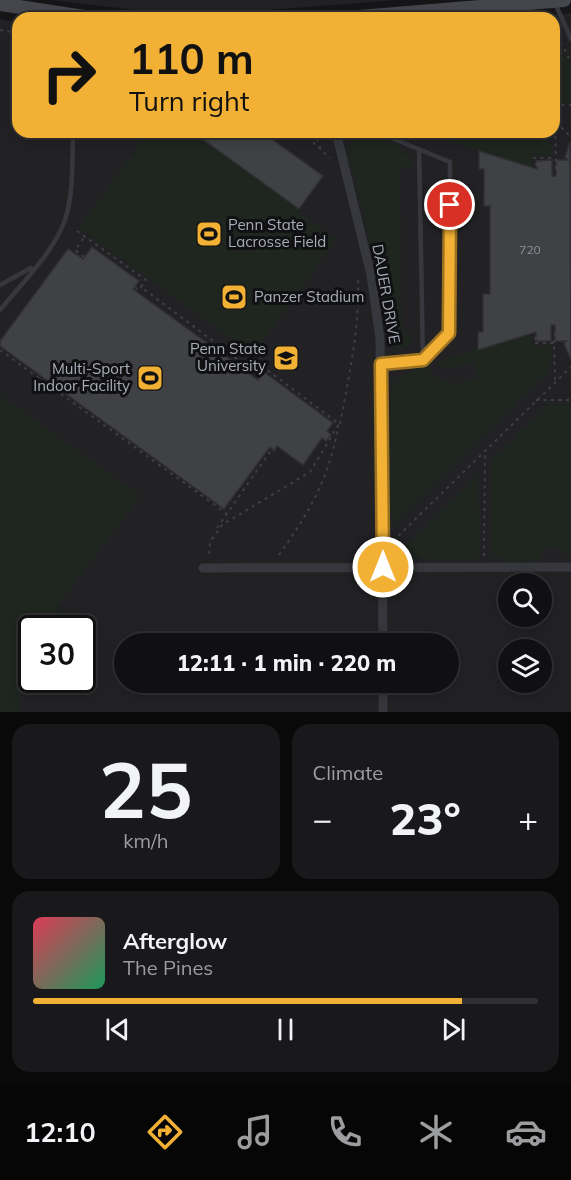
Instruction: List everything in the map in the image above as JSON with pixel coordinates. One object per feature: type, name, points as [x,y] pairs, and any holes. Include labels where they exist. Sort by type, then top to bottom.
[{"type":"main road","points":[[392,12],[445,5],[564,0]]},
{"type":"main road","points":[[0,4],[49,12]]},
{"type":"street","name":"DAUER DRIVE","points":[[337,138],[371,275],[381,364],[383,633]]},
{"type":"street","points":[[203,568],[571,567]]},
{"type":"street","points":[[383,693],[383,712]]},
{"type":"lane","points":[[560,14],[571,39]]},
{"type":"lane","points":[[0,310],[51,246],[65,219],[71,188],[73,138]]},
{"type":"lane","points":[[381,364],[423,360],[449,333],[450,162],[392,138]]},
{"type":"lane","points":[[419,149],[423,360]]},
{"type":"lane","points":[[0,285],[36,265]]},
{"type":"path","points":[[560,39],[571,62]]},
{"type":"path","points":[[560,126],[571,137]]},
{"type":"path","points":[[308,138],[330,158]]},
{"type":"path","points":[[316,138],[321,150]]},
{"type":"path","points":[[554,138],[556,169]]},
{"type":"path","points":[[537,166],[534,158],[555,158]]},
{"type":"path","points":[[77,231],[146,280],[138,290],[135,287]]},
{"type":"path","points":[[84,257],[74,251],[85,236]]},
{"type":"path","points":[[279,555],[312,506],[325,481],[339,424],[355,337],[359,301],[358,278]]},
{"type":"path","points":[[141,287],[261,376]]},
{"type":"path","points":[[153,303],[156,299]]},
{"type":"path","points":[[555,333],[555,380]]},
{"type":"path","points":[[536,337],[534,337],[534,344],[554,343]]},
{"type":"path","points":[[0,350],[226,513]]},
{"type":"path","points":[[225,356],[228,352]]},
{"type":"path","points":[[257,374],[262,366],[339,424]]},
{"type":"path","points":[[390,544],[555,380],[571,367]]},
{"type":"path","points":[[536,400],[571,400]]},
{"type":"path","points":[[214,532],[237,515],[310,472],[339,424]]},
{"type":"path","points":[[209,556],[214,532],[233,500],[272,449]]},
{"type":"path","points":[[484,560],[485,451]]},
{"type":"shaded area","points":[[50,0],[399,0],[239,12],[136,10]]},
{"type":"shaded area","name":"Penn State University","points":[[571,13],[571,712],[0,712],[0,19],[12,21],[12,138],[560,138],[560,14]]},
{"type":"shaded area","points":[[560,45],[571,67],[571,102],[562,103],[562,98],[560,98]]},
{"type":"shaded area","name":"Panzer Stadium","points":[[145,138],[270,138],[323,176],[298,212],[336,240],[253,354],[79,228]]},
{"type":"shaded area","points":[[359,138],[384,141],[401,148],[411,160],[413,168],[400,168],[402,332],[411,335],[409,346],[404,349],[393,349],[389,340],[382,288],[349,154],[351,143]]},
{"type":"shaded area","points":[[441,138],[550,138],[551,155],[532,155],[533,168]]},
{"type":"shaded area","points":[[531,335],[532,346],[551,346],[550,370],[390,528],[390,396],[394,384],[403,376],[425,367],[436,378],[449,383],[478,378],[476,362],[449,369],[436,364],[478,348]]},
{"type":"shaded area","points":[[0,395],[140,496],[57,606],[63,611],[60,615],[18,615],[19,712],[0,712]]},
{"type":"shaded area","points":[[548,405],[571,405],[571,554],[565,554],[561,547],[542,547],[542,560],[509,561],[491,555],[490,462]]},
{"type":"shaded area","points":[[478,474],[479,559],[403,558],[396,555]]},
{"type":"building","points":[[201,138],[270,138],[323,176],[299,209]]},
{"type":"building","points":[[570,142],[571,360],[564,341],[555,341],[555,325],[551,325],[551,341],[536,341],[536,332],[478,350],[478,332],[483,332],[483,294],[490,294],[490,206],[484,206],[484,169],[479,169],[479,151],[537,169],[536,161],[552,160],[552,176],[556,176],[556,160],[568,160],[565,157]]},
{"type":"building","name":"Multi-Sport Indoor Facility","points":[[92,247],[139,281],[133,289],[258,380],[264,372],[333,423],[327,431],[331,435],[326,441],[322,438],[303,465],[277,446],[274,451],[270,447],[224,509],[0,346],[0,341],[68,249],[83,259]]},
{"type":"place","name":"Penn State Lacrosse Field","points":[[209,234]]},
{"type":"place","name":"Panzer Stadium","points":[[234,297]]},
{"type":"place","name":"Penn State University","points":[[286,358]]},
{"type":"place","name":"Multi-Sport Indoor Facility","points":[[150,378]]},
{"type":"route","points":[[383,567],[381,364],[423,360],[449,333],[450,205]]}]
